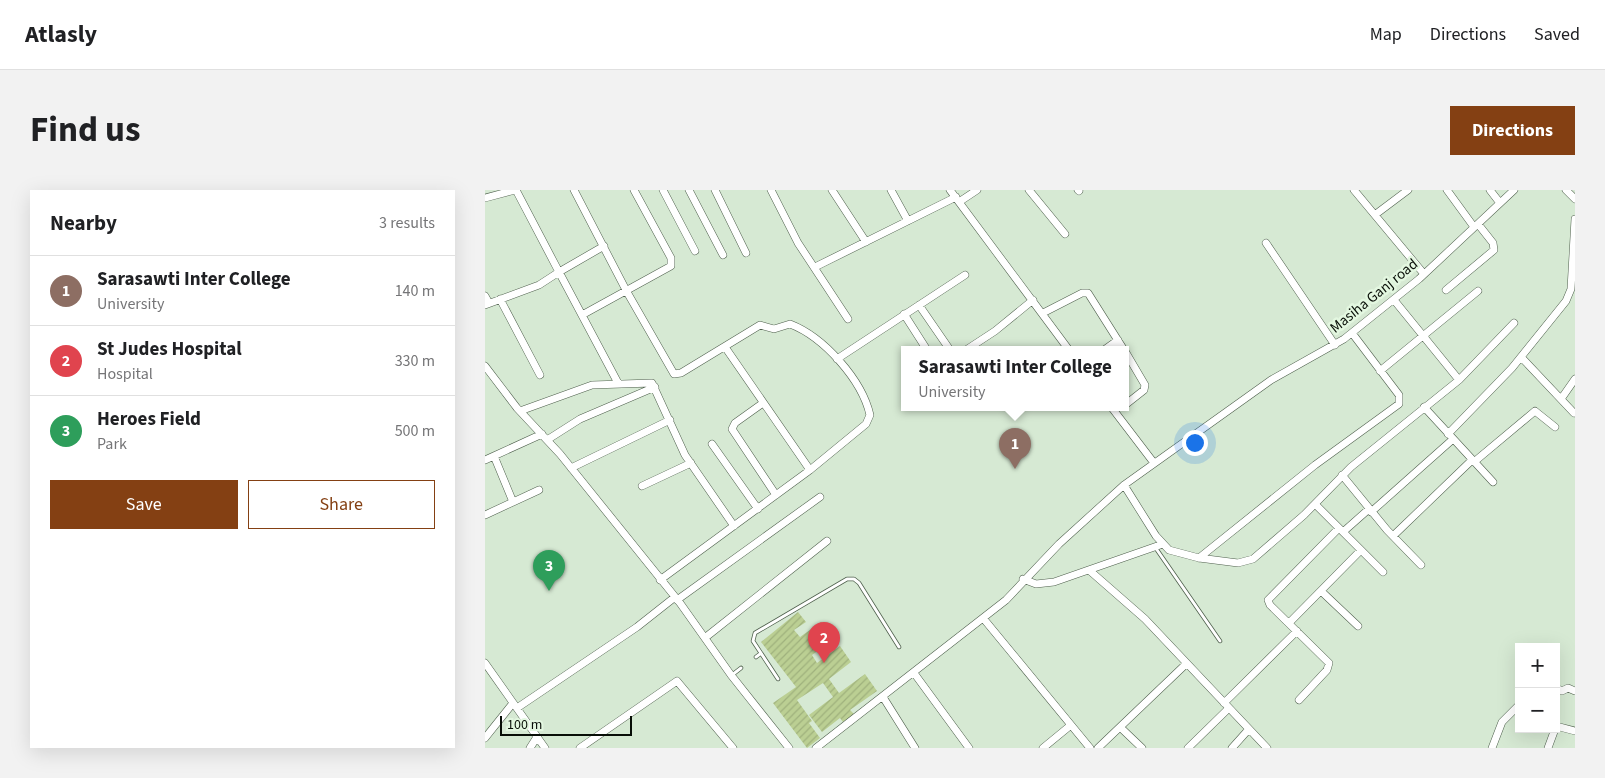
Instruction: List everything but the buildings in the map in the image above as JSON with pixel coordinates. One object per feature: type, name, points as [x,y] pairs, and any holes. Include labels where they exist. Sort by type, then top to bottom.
[{"type":"street","points":[[485,198],[516,190],[618,383]]},
{"type":"street","points":[[574,190],[627,292],[674,374],[681,373],[760,324],[774,329],[790,324],[825,347],[837,359],[861,390],[868,408],[869,420],[810,470],[660,580]]},
{"type":"street","points":[[582,315],[665,272],[672,262],[634,190]]},
{"type":"street","points":[[663,190],[695,251]]},
{"type":"street","points":[[689,190],[723,255]]},
{"type":"street","points":[[715,190],[746,252]]},
{"type":"street","points":[[771,190],[792,231],[848,319]]},
{"type":"street","points":[[833,190],[866,242]]},
{"type":"street","points":[[891,190],[908,221]]},
{"type":"street","points":[[950,190],[1066,346]]},
{"type":"street","points":[[815,267],[908,221],[977,190]]},
{"type":"street","points":[[1029,190],[1065,234]]},
{"type":"street","points":[[1354,190],[1376,214],[1424,274]]},
{"type":"street","points":[[1376,214],[1408,190]]},
{"type":"street","points":[[1446,290],[1494,250],[1493,243],[1447,190]]},
{"type":"street","points":[[1490,190],[1500,203]]},
{"type":"street","name":"Masiha Ganj road","points":[[816,748],[1006,600],[1023,579],[1124,485],[1271,380],[1335,345],[1352,333],[1424,274],[1514,190]]},
{"type":"street","points":[[1566,190],[1575,199]]},
{"type":"street","points":[[1299,700],[1329,667],[1326,659],[1269,604],[1268,600],[1341,530],[1370,510],[1450,437],[1521,357],[1569,295],[1575,219]]},
{"type":"street","points":[[1266,243],[1335,345]]},
{"type":"street","points":[[485,296],[487,304],[539,285],[604,246]]},
{"type":"street","points":[[837,359],[965,275]]},
{"type":"street","points":[[1380,371],[1477,291]]},
{"type":"street","points":[[1043,313],[1085,292],[1090,295],[1122,346]]},
{"type":"street","points":[[499,299],[540,376]]},
{"type":"street","points":[[972,346],[995,331],[1033,300]]},
{"type":"street","points":[[1394,300],[1459,380]]},
{"type":"street","points":[[919,305],[947,346]]},
{"type":"street","points":[[904,314],[924,346]]},
{"type":"street","points":[[1124,485],[1163,544],[1177,553],[1238,563],[1253,560],[1263,553],[1315,504],[1342,475],[1459,380],[1515,323]]},
{"type":"street","points":[[1199,558],[1315,465],[1399,404],[1399,396],[1352,333]]},
{"type":"street","points":[[1109,346],[1118,340]]},
{"type":"street","points":[[725,347],[810,470]]},
{"type":"street","points":[[1521,357],[1574,413]]},
{"type":"street","points":[[1129,358],[1145,385],[1143,390],[1129,403]]},
{"type":"street","points":[[485,366],[520,411],[571,468],[676,598],[706,637],[731,675],[789,748]]},
{"type":"street","points":[[1561,399],[1575,379]]},
{"type":"street","points":[[520,411],[580,387],[618,383],[649,383],[655,387],[681,448],[734,526]]},
{"type":"street","points":[[485,460],[545,437],[580,418],[655,387]]},
{"type":"street","points":[[763,403],[735,423],[732,429],[776,495]]},
{"type":"street","points":[[1424,407],[1493,482]]},
{"type":"street","points":[[1115,411],[1154,463]]},
{"type":"street","points":[[1393,536],[1473,461],[1535,411],[1555,427]]},
{"type":"street","points":[[571,468],[602,451],[669,420]]},
{"type":"street","points":[[713,444],[758,509]]},
{"type":"street","points":[[494,456],[513,502]]},
{"type":"street","points":[[642,486],[691,463]]},
{"type":"street","points":[[1342,475],[1370,510],[1421,565]]},
{"type":"street","points":[[485,515],[539,490]]},
{"type":"street","points":[[485,738],[515,706],[637,627],[820,497]]},
{"type":"street","points":[[1315,504],[1383,572]]},
{"type":"street","points":[[706,637],[827,540]]},
{"type":"street","points":[[1023,579],[1044,585],[1163,544]]},
{"type":"street","points":[[1289,624],[1361,550]]},
{"type":"street","points":[[1089,570],[1145,619],[1267,748]]},
{"type":"street","points":[[1321,591],[1358,626]]},
{"type":"street","points":[[983,618],[1090,748]]},
{"type":"street","points":[[1188,748],[1297,631]]},
{"type":"street","points":[[485,663],[545,748]]},
{"type":"street","points":[[1098,748],[1186,664]]},
{"type":"street","points":[[914,673],[969,748]]},
{"type":"street","points":[[580,748],[677,681],[733,748]]},
{"type":"street","points":[[1560,689],[1569,688],[1575,691]]},
{"type":"street","points":[[883,697],[915,748]]},
{"type":"street","points":[[1492,748],[1502,722],[1515,709]]},
{"type":"street","points":[[1043,748],[1071,725]]},
{"type":"street","points":[[1560,727],[1575,731]]},
{"type":"street","points":[[1121,728],[1142,748]]},
{"type":"street","points":[[1233,748],[1249,729]]},
{"type":"street","points":[[1548,748],[1554,733]]},
{"type":"street","points":[[530,748],[537,737]]},
{"type":"lane","points":[[1155,547],[1220,642]]},
{"type":"lane","points":[[778,679],[760,654],[753,641],[753,636],[758,630],[826,590],[851,578],[859,583],[899,647]]},
{"type":"lane","points":[[755,657],[760,654]]},
{"type":"lane","points":[[731,675],[741,668]]},
{"type":"place","name":"Sarasawti Inter College","points":[[1015,469]]},
{"type":"place","name":"Heroes Field","points":[[549,591]]},
{"type":"place","name":"St Judes Hospital","points":[[824,663]]}]
